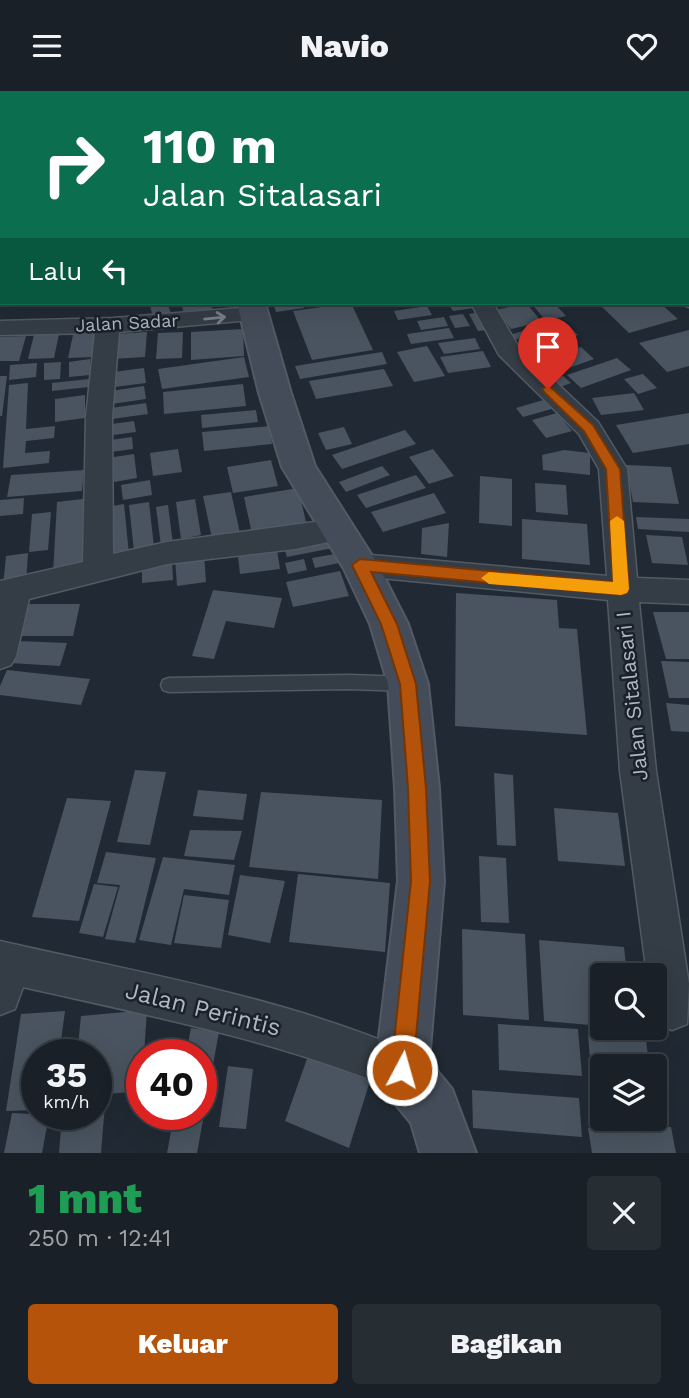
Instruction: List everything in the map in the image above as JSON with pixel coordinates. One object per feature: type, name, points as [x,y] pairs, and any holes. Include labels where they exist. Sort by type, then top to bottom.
[{"type":"street","name":"Jalan Sitalasari I","points":[[483,305],[508,351],[589,428],[613,469],[638,771],[671,1009]]},
{"type":"street","points":[[253,308],[299,467],[360,565],[389,624],[408,684],[417,788],[421,881],[402,1070],[433,1108],[448,1153]]},
{"type":"street","name":"Jalan Sadar","points":[[0,328],[253,308]]},
{"type":"street","points":[[98,569],[97,443],[102,368],[112,318]]},
{"type":"street","points":[[0,656],[8,592],[35,588],[98,569],[165,554],[337,530]]},
{"type":"street","points":[[360,565],[621,589],[689,592]]},
{"type":"street","name":"Jalan Perintis","points":[[3,973],[261,1021],[375,1058],[402,1070]]},
{"type":"lane","points":[[169,685],[349,682],[408,684]]},
{"type":"building","points":[[150,305],[168,305],[171,313],[153,316]]},
{"type":"building","points":[[211,305],[213,312],[184,315],[182,306]]},
{"type":"building","points":[[274,305],[303,305],[304,308],[276,312]]},
{"type":"building","points":[[352,305],[373,350],[312,360],[293,311]]},
{"type":"building","points":[[449,305],[481,307],[453,311]]},
{"type":"building","points":[[528,305],[542,322],[511,329],[496,310]]},
{"type":"building","points":[[533,305],[556,305],[566,316],[546,321]]},
{"type":"building","points":[[662,305],[678,319],[629,333],[601,306]]},
{"type":"building","points":[[427,306],[432,315],[398,320],[394,311]]},
{"type":"building","points":[[486,311],[495,329],[478,331],[469,314]]},
{"type":"building","points":[[463,314],[470,326],[455,328],[449,316]]},
{"type":"building","points":[[444,317],[448,326],[421,330],[417,321]]},
{"type":"building","points":[[563,321],[578,335],[562,340],[548,326]]},
{"type":"building","points":[[449,328],[454,338],[411,344],[407,334]]},
{"type":"building","points":[[532,328],[537,333],[515,340],[510,335]]},
{"type":"building","points":[[243,329],[244,356],[191,360],[191,332]]},
{"type":"building","points":[[689,330],[689,366],[667,372],[639,343]]},
{"type":"building","points":[[147,332],[145,357],[112,359],[115,334]]},
{"type":"building","points":[[183,332],[182,358],[156,359],[158,333]]},
{"type":"building","points":[[550,333],[565,347],[528,360],[514,345]]},
{"type":"building","points":[[59,334],[54,358],[28,359],[34,335]]},
{"type":"building","points":[[99,334],[94,357],[68,358],[73,335]]},
{"type":"building","points":[[26,336],[19,361],[0,361],[0,337]]},
{"type":"building","points":[[475,338],[480,349],[444,354],[438,343]]},
{"type":"building","points":[[427,346],[445,376],[414,382],[397,352]]},
{"type":"building","points":[[581,347],[594,359],[549,375],[536,362]]},
{"type":"building","points":[[483,351],[491,367],[448,373],[440,357]]},
{"type":"building","points":[[382,352],[387,364],[300,379],[295,366]]},
{"type":"building","points":[[244,357],[249,377],[162,389],[158,369]]},
{"type":"building","points":[[617,358],[631,370],[581,388],[567,375]]},
{"type":"building","points":[[90,359],[90,375],[69,377],[69,362]]},
{"type":"building","points":[[61,362],[60,379],[44,380],[44,363]]},
{"type":"building","points":[[37,363],[36,377],[9,380],[10,365]]},
{"type":"building","points":[[144,368],[146,383],[107,388],[106,373]]},
{"type":"building","points":[[384,369],[393,386],[316,399],[309,381]]},
{"type":"building","points":[[643,374],[657,388],[638,394],[624,379]]},
{"type":"building","points":[[0,376],[7,376],[2,416],[0,416]]},
{"type":"building","points":[[563,376],[571,383],[560,387],[552,379]]},
{"type":"building","points":[[89,379],[89,387],[52,391],[52,383]]},
{"type":"building","points":[[28,383],[26,429],[55,426],[54,438],[26,441],[25,453],[50,451],[49,463],[3,468],[9,385]]},
{"type":"building","points":[[243,384],[246,406],[164,414],[163,392]]},
{"type":"building","points":[[144,386],[146,399],[105,405],[104,392]]},
{"type":"building","points":[[634,393],[644,410],[601,415],[592,398]]},
{"type":"building","points":[[85,395],[85,418],[55,422],[55,399]]},
{"type":"building","points":[[547,399],[555,408],[523,417],[516,408]]},
{"type":"building","points":[[146,403],[148,414],[105,420],[104,409]]},
{"type":"building","points":[[256,410],[258,422],[202,428],[201,415]]},
{"type":"building","points":[[557,413],[572,431],[546,438],[532,420]]},
{"type":"building","points":[[689,413],[689,444],[633,453],[616,425]]},
{"type":"building","points":[[134,421],[136,432],[105,436],[104,425]]},
{"type":"building","points":[[270,426],[272,444],[204,451],[202,432]]},
{"type":"building","points":[[344,427],[352,444],[326,450],[318,433]]},
{"type":"building","points":[[405,430],[416,444],[342,469],[332,455]]},
{"type":"building","points":[[132,437],[133,449],[104,453],[103,441]]},
{"type":"building","points":[[178,449],[182,472],[153,476],[150,453]]},
{"type":"building","points":[[433,449],[454,476],[429,484],[409,457]]},
{"type":"building","points":[[564,450],[590,453],[590,475],[543,470],[542,455]]},
{"type":"building","points":[[134,454],[137,478],[103,484],[101,459]]},
{"type":"building","points":[[271,460],[278,486],[233,493],[227,467]]},
{"type":"building","points":[[626,465],[671,467],[679,504],[633,502]]},
{"type":"building","points":[[382,466],[390,475],[346,492],[339,482]]},
{"type":"building","points":[[84,470],[82,491],[7,497],[11,475]]},
{"type":"building","points":[[416,475],[426,488],[366,508],[357,495]]},
{"type":"building","points":[[480,476],[512,479],[512,526],[479,523]]},
{"type":"building","points":[[150,480],[152,495],[123,500],[121,485]]},
{"type":"building","points":[[535,483],[566,485],[568,515],[536,512]]},
{"type":"building","points":[[298,488],[307,526],[252,534],[244,497]]},
{"type":"building","points":[[231,492],[241,538],[213,543],[203,496]]},
{"type":"building","points":[[434,493],[446,513],[383,532],[371,512]]},
{"type":"building","points":[[24,498],[23,514],[0,516],[0,500]]},
{"type":"building","points":[[91,498],[90,570],[53,574],[57,502]]},
{"type":"building","points":[[195,499],[201,535],[181,539],[176,502]]},
{"type":"building","points":[[149,502],[154,547],[134,551],[129,505]]},
{"type":"building","points":[[124,504],[129,554],[105,558],[100,508]]},
{"type":"building","points":[[168,505],[173,544],[161,546],[156,507]]},
{"type":"building","points":[[51,512],[48,550],[29,552],[32,514]]},
{"type":"building","points":[[636,517],[689,519],[689,532],[638,529]]},
{"type":"building","points":[[522,519],[587,524],[590,565],[522,559]]},
{"type":"building","points":[[449,523],[447,557],[421,554],[422,528]]},
{"type":"building","points":[[646,535],[682,537],[688,565],[652,563]]},
{"type":"building","points":[[329,536],[333,548],[287,557],[283,545]]},
{"type":"building","points":[[276,544],[280,569],[240,574],[237,548]]},
{"type":"building","points":[[28,553],[26,584],[3,586],[6,556]]},
{"type":"building","points":[[204,554],[206,582],[177,586],[175,558]]},
{"type":"building","points":[[335,554],[339,563],[315,568],[312,558]]},
{"type":"building","points":[[304,559],[307,570],[288,574],[285,563]]},
{"type":"building","points":[[172,560],[173,580],[142,583],[142,563]]},
{"type":"building","points":[[340,571],[349,596],[293,607],[286,582]]},
{"type":"building","points":[[213,590],[282,598],[274,628],[226,621],[214,659],[192,656]]},
{"type":"building","points":[[456,593],[557,600],[559,628],[577,629],[587,735],[455,726]]},
{"type":"building","points":[[28,604],[80,604],[73,636],[19,636]]},
{"type":"building","points":[[653,612],[689,612],[689,659],[666,659]]},
{"type":"building","points":[[17,641],[67,643],[60,666],[10,663]]},
{"type":"building","points":[[661,661],[689,662],[689,698],[669,698]]},
{"type":"building","points":[[7,670],[90,679],[81,705],[0,695],[0,686]]},
{"type":"building","points":[[666,703],[689,705],[689,732],[671,731]]},
{"type":"building","points":[[135,770],[166,772],[150,845],[117,842]]},
{"type":"building","points":[[494,773],[513,775],[516,846],[497,845]]},
{"type":"building","points":[[198,790],[247,794],[243,820],[193,816]]},
{"type":"building","points":[[261,792],[382,800],[378,879],[249,867]]},
{"type":"building","points":[[67,798],[111,801],[79,921],[32,917]]},
{"type":"building","points":[[554,808],[618,813],[625,866],[558,861]]},
{"type":"building","points":[[190,830],[242,831],[234,860],[184,856]]},
{"type":"building","points":[[106,852],[156,858],[135,943],[105,939],[120,885],[97,883]]},
{"type":"building","points":[[479,856],[506,858],[509,923],[481,922]]},
{"type":"building","points":[[163,857],[235,865],[229,895],[184,889],[171,945],[139,940]]},
{"type":"building","points":[[298,874],[390,883],[385,952],[289,942]]},
{"type":"building","points":[[240,875],[285,881],[270,943],[228,935]]},
{"type":"building","points":[[94,884],[118,887],[103,937],[79,933]]},
{"type":"building","points":[[184,895],[229,900],[221,948],[174,943]]},
{"type":"building","points":[[462,929],[525,934],[529,1020],[463,1015]]},
{"type":"building","points":[[539,940],[624,947],[626,963],[590,963],[590,1025],[544,1021]]},
{"type":"building","points":[[147,1010],[145,1039],[126,1039],[126,1092],[112,1094],[112,1039],[79,1039],[81,1016]]},
{"type":"building","points":[[65,1011],[61,1039],[21,1039],[21,1111],[6,1111],[21,1014]]},
{"type":"building","points":[[498,1024],[578,1029],[582,1076],[499,1070]]},
{"type":"building","points":[[191,1028],[219,1032],[217,1043],[217,1039],[189,1039]]},
{"type":"building","points":[[588,1035],[590,1040],[646,1040],[648,1054],[590,1054],[590,1058]]},
{"type":"building","points":[[308,1056],[370,1081],[349,1148],[285,1121]]},
{"type":"building","points":[[228,1066],[253,1069],[246,1129],[219,1127]]},
{"type":"building","points":[[472,1090],[579,1098],[582,1137],[473,1128]]},
{"type":"building","points":[[12,1113],[21,1113],[21,1130],[46,1130],[42,1153],[4,1153]]},
{"type":"building","points":[[667,1127],[671,1127],[676,1153],[592,1153],[588,1128],[590,1131],[667,1131]]},
{"type":"building","points":[[61,1130],[103,1130],[101,1153],[59,1153]]},
{"type":"building","points":[[171,1130],[201,1130],[197,1153],[167,1153]]},
{"type":"slow traffic","points":[[489,578],[621,589],[617,521]]},
{"type":"route","points":[[402,1070],[421,881],[417,788],[408,684],[389,624],[360,565],[621,589],[613,469],[589,428],[548,389]]}]
